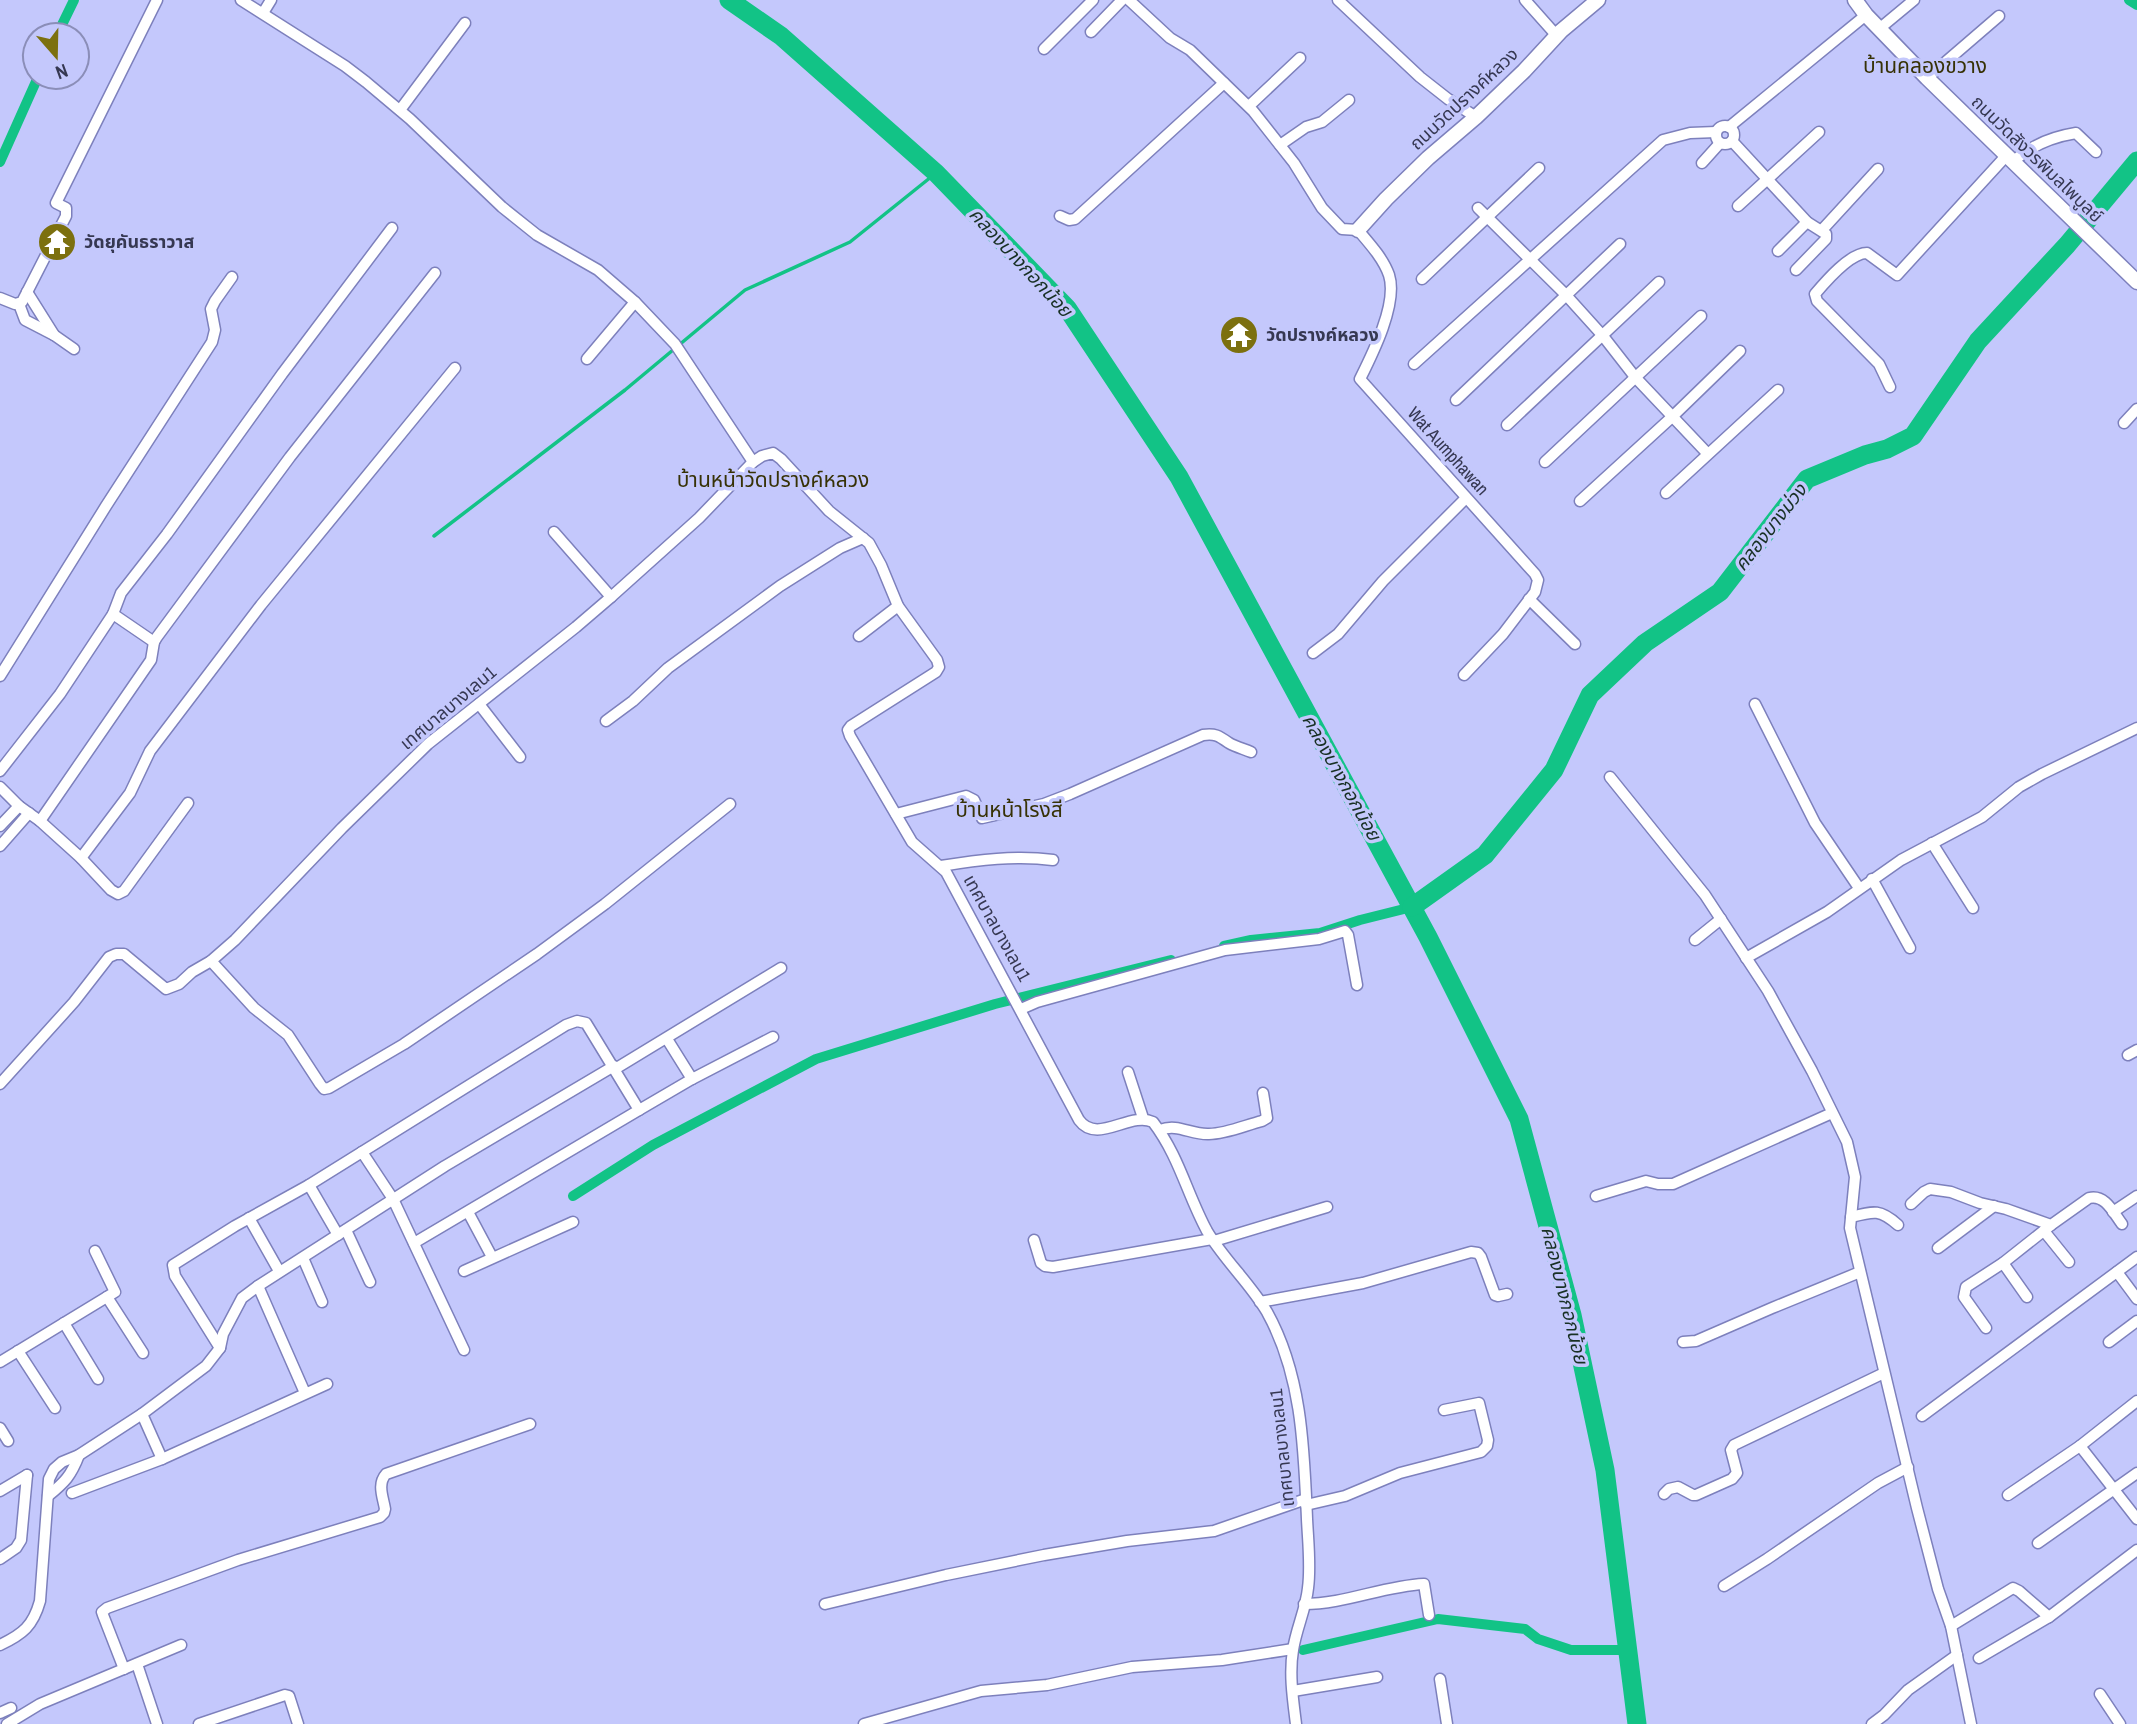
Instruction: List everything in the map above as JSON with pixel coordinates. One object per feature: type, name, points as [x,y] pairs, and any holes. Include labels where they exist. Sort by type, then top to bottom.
[{"type":"street","points":[[17,304],[27,292],[66,216],[66,208],[57,203],[157,0]]},
{"type":"street","points":[[241,0],[345,66],[400,110],[493,199],[537,234],[598,270],[635,302],[675,344],[752,462]]},
{"type":"street","points":[[263,13],[271,0]]},
{"type":"street","points":[[1044,49],[1093,0]]},
{"type":"street","points":[[1091,32],[1122,0]]},
{"type":"street","points":[[1338,0],[1420,77],[1476,117]]},
{"type":"street","points":[[1525,0],[1557,36]]},
{"type":"street","name":"ถนนวัดปรางค์หลวง","points":[[1358,230],[1428,158],[1476,117],[1557,36],[1598,0]]},
{"type":"street","name":"ถนนวัดสังวรพิมลไพบูลย์","points":[[1855,0],[1927,78],[2137,282]]},
{"type":"street","points":[[1880,29],[1914,0]]},
{"type":"street","points":[[1137,2],[1170,38],[1190,50],[1248,106],[1294,163],[1322,208],[1342,229],[1358,230]]},
{"type":"street","points":[[1702,163],[1722,139],[1721,126],[1729,127],[1866,15]]},
{"type":"street","points":[[1927,78],[1999,16]]},
{"type":"street","points":[[400,110],[465,23]]},
{"type":"street","points":[[1248,106],[1300,58]]},
{"type":"street","points":[[1060,216],[1072,221],[1075,219],[1224,83]]},
{"type":"street","points":[[1280,145],[1306,127],[1322,122],[1349,100]]},
{"type":"street","points":[[1738,206],[1819,132]]},
{"type":"street","points":[[1414,364],[1663,141],[1690,133],[1722,139],[1807,222],[1826,234],[1826,239],[1797,270]]},
{"type":"street","points":[[1890,387],[1879,365],[1817,301],[1815,294],[1840,268],[1861,253],[1867,253],[1897,275],[2010,159],[2036,144],[2076,133],[2096,152]]},
{"type":"street","points":[[1422,279],[1539,168]]},
{"type":"street","points":[[1822,230],[1878,169]]},
{"type":"street","points":[[1478,208],[1566,295],[1635,377],[1707,453]]},
{"type":"street","points":[[1778,251],[1807,222]]},
{"type":"street","points":[[0,771],[60,694],[113,614],[121,593],[392,228]]},
{"type":"street","name":"Wat Aumphawan","points":[[1358,230],[1378,254],[1389,275],[1392,300],[1360,379],[1535,574],[1538,580],[1530,599]]},
{"type":"street","points":[[1456,400],[1620,244]]},
{"type":"street","points":[[40,821],[151,660],[154,642],[290,457],[435,273]]},
{"type":"street","points":[[0,676],[212,342],[215,330],[211,309],[232,277]]},
{"type":"street","points":[[1507,425],[1659,282]]},
{"type":"street","points":[[27,292],[54,335]]},
{"type":"street","points":[[0,298],[17,304],[25,320],[74,349]]},
{"type":"street","points":[[587,359],[635,302]]},
{"type":"street","points":[[1545,462],[1701,316]]},
{"type":"street","points":[[1580,500],[1740,351]]},
{"type":"street","points":[[81,858],[130,793],[150,751],[261,605],[455,368]]},
{"type":"street","points":[[1665,493],[1779,390]]},
{"type":"street","points":[[2124,423],[2137,410]]},
{"type":"street","name":"เทศบาลบางเลน1","points":[[0,1084],[74,1002],[109,957],[124,954],[166,989],[211,961],[251,925],[342,828],[428,744],[611,597],[699,518],[752,462],[773,453],[844,525],[869,543],[898,606],[935,656],[939,667],[933,675],[851,726],[848,730],[850,736],[912,842],[941,866],[1021,1008],[1083,1126],[1097,1130],[1143,1118],[1153,1122],[1181,1168],[1199,1214],[1213,1240],[1267,1312],[1288,1359],[1302,1428],[1308,1588],[1293,1651],[1296,1724]]},
{"type":"street","points":[[1312,653],[1338,634],[1383,581],[1466,499]]},
{"type":"street","points":[[554,532],[611,597]]},
{"type":"street","points":[[606,722],[640,695],[656,677],[780,586],[861,537]]},
{"type":"street","points":[[1464,675],[1503,634],[1530,599],[1575,644]]},
{"type":"street","points":[[859,636],[898,606]]},
{"type":"street","points":[[113,614],[154,642]]},
{"type":"street","points":[[479,704],[520,757]]},
{"type":"street","points":[[1755,704],[1815,823],[1859,888]]},
{"type":"street","points":[[1746,958],[1827,912],[1859,888],[1932,843],[1982,817],[2020,787],[2042,774],[2137,728]]},
{"type":"street","points":[[896,814],[966,796],[974,800],[982,818],[1044,804],[1105,780],[1203,735],[1222,737],[1230,744],[1251,752]]},
{"type":"street","points":[[1610,777],[1705,895],[1768,991],[1847,1142],[1855,1177],[1850,1228],[1938,1589],[1951,1626],[1971,1724]]},
{"type":"street","points":[[0,787],[118,894],[124,891],[188,803]]},
{"type":"street","points":[[211,961],[254,1008],[282,1028],[320,1084],[329,1088],[404,1044],[537,954],[605,904],[730,804]]},
{"type":"street","points":[[0,826],[19,806]]},
{"type":"street","points":[[0,846],[29,813]]},
{"type":"street","points":[[1932,843],[1973,908]]},
{"type":"street","points":[[941,866],[1007,858],[1053,860]]},
{"type":"street","points":[[1872,880],[1910,948]]},
{"type":"street","points":[[1695,940],[1721,919]]},
{"type":"street","points":[[1021,1008],[1225,950],[1319,939],[1342,932],[1347,932],[1348,935],[1357,985]]},
{"type":"street","points":[[0,1645],[19,1635],[36,1616],[40,1601],[49,1479],[54,1469],[142,1414],[206,1366],[220,1348],[223,1334],[242,1298],[279,1271],[393,1199],[667,1039],[781,968]]},
{"type":"street","points":[[220,1348],[175,1276],[173,1265],[309,1185],[566,1025],[577,1021],[586,1023],[639,1110]]},
{"type":"street","points":[[414,1242],[692,1079],[773,1037]]},
{"type":"street","points":[[667,1039],[692,1079]]},
{"type":"street","points":[[1128,1072],[1143,1118]]},
{"type":"street","points":[[1160,1130],[1172,1126],[1200,1134],[1213,1134],[1262,1121],[1267,1118],[1263,1093]]},
{"type":"street","points":[[1596,1196],[1646,1181],[1673,1184],[1832,1112]]},
{"type":"street","points":[[362,1152],[393,1199],[464,1350]]},
{"type":"street","points":[[309,1185],[342,1232],[370,1282]]},
{"type":"street","points":[[1911,1204],[1930,1189],[1951,1192],[1966,1199],[2028,1215],[2048,1228],[2069,1262]]},
{"type":"street","points":[[2113,1212],[2137,1196]]},
{"type":"street","points":[[1986,1328],[1965,1297],[1964,1290],[2089,1198],[2102,1198],[2122,1224]]},
{"type":"street","points":[[1938,1248],[1994,1206]]},
{"type":"street","points":[[1034,1240],[1041,1262],[1045,1266],[1053,1267],[1213,1240],[1327,1207]]},
{"type":"street","points":[[468,1212],[492,1257]]},
{"type":"street","points":[[1852,1217],[1875,1212],[1885,1214],[1898,1225]]},
{"type":"street","points":[[249,1218],[279,1271]]},
{"type":"street","points":[[464,1271],[573,1223]]},
{"type":"street","points":[[0,1362],[115,1292],[95,1251]]},
{"type":"street","points":[[1260,1302],[1363,1283],[1471,1252],[1478,1253],[1481,1257],[1495,1295],[1507,1294]]},
{"type":"street","points":[[1922,1416],[2137,1257]]},
{"type":"street","points":[[303,1258],[322,1303]]},
{"type":"street","points":[[2003,1263],[2027,1297]]},
{"type":"street","points":[[1683,1342],[1714,1335],[1860,1272]]},
{"type":"street","points":[[2117,1272],[2137,1299]]},
{"type":"street","points":[[258,1286],[305,1394]]},
{"type":"street","points":[[107,1297],[143,1353]]},
{"type":"street","points":[[2109,1342],[2137,1321]]},
{"type":"street","points":[[64,1323],[98,1379]]},
{"type":"street","points":[[18,1351],[55,1408]]},
{"type":"street","points":[[1664,1494],[1669,1489],[1678,1487],[1696,1495],[1732,1479],[1737,1474],[1731,1447],[1884,1373]]},
{"type":"street","points":[[72,1493],[162,1459],[327,1384]]},
{"type":"street","points":[[2008,1494],[2080,1446],[2137,1401]]},
{"type":"street","points":[[825,1604],[1044,1555],[1127,1541],[1214,1531],[1306,1502],[1345,1496],[1400,1473],[1481,1451],[1487,1446],[1479,1403],[1444,1410]]},
{"type":"street","points":[[142,1414],[162,1459]]},
{"type":"street","points":[[124,1670],[103,1615],[107,1608],[238,1560],[380,1517],[385,1509],[381,1486],[386,1474],[530,1424]]},
{"type":"street","points":[[0,1428],[8,1441]]},
{"type":"street","points":[[2080,1446],[2137,1519]]},
{"type":"street","points":[[48,1496],[73,1472],[79,1455]]},
{"type":"street","points":[[1724,1586],[1878,1483],[1908,1467]]},
{"type":"street","points":[[2038,1543],[2137,1473]]},
{"type":"street","points":[[0,1491],[27,1475],[21,1540],[16,1548],[0,1559]]},
{"type":"street","points":[[1979,1658],[2049,1617],[2137,1550]]},
{"type":"street","points":[[1304,1604],[1424,1584],[1429,1615]]},
{"type":"street","points":[[1951,1626],[2013,1588],[2049,1617]]},
{"type":"street","points":[[7,1724],[40,1704],[181,1646]]},
{"type":"street","points":[[864,1724],[981,1691],[1047,1685],[1132,1667],[1293,1651]]},
{"type":"street","points":[[1872,1724],[1908,1690],[1957,1655]]},
{"type":"street","points":[[137,1664],[157,1724]]},
{"type":"street","points":[[1293,1691],[1377,1677]]},
{"type":"street","points":[[1440,1679],[1447,1724]]},
{"type":"street","points":[[2101,1694],[2120,1724]]},
{"type":"street","points":[[199,1724],[285,1695],[291,1699],[298,1724]]},
{"type":"street","points":[[0,1713],[11,1708]]},
{"type":"waterway","points":[[64,21],[74,0]]},
{"type":"waterway","name":"คลองบางกอกน้อย","points":[[729,0],[781,36],[936,173],[1067,308],[1179,477],[1428,937],[1519,1119],[1572,1315],[1605,1470],[1637,1724]]},
{"type":"waterway","points":[[2129,0],[2137,5]]},
{"type":"waterway","points":[[0,162],[32,91]]},
{"type":"waterway","name":"คลองบางม่วง","points":[[1412,907],[1485,855],[1554,770],[1590,695],[1645,643],[1720,592],[1807,479],[1865,455],[1887,449],[1913,436],[1978,341],[2067,245],[2137,161]]},
{"type":"waterway","points":[[434,536],[625,390],[745,290],[850,242],[936,173]]},
{"type":"waterway","points":[[1224,946],[1251,940],[1320,933],[1412,907]]},
{"type":"waterway","points":[[573,1196],[653,1145],[816,1059],[995,1004],[1171,960]]},
{"type":"waterway","points":[[1303,1650],[1438,1619],[1525,1629],[1538,1639],[1571,1650],[1628,1650]]},
{"type":"place","name":"วัดยุคันธราวาส","points":[[57,242]]},
{"type":"place","name":"วัดปรางค์หลวง","points":[[1239,335]]},
{"type":"district","name":"บ้านคลองขวาง","points":[[1925,66]]},
{"type":"district","name":"บ้านหน้าวัดปรางค์หลวง","points":[[773,480]]},
{"type":"district","name":"บ้านหน้าโรงสี","points":[[1009,810]]}]
